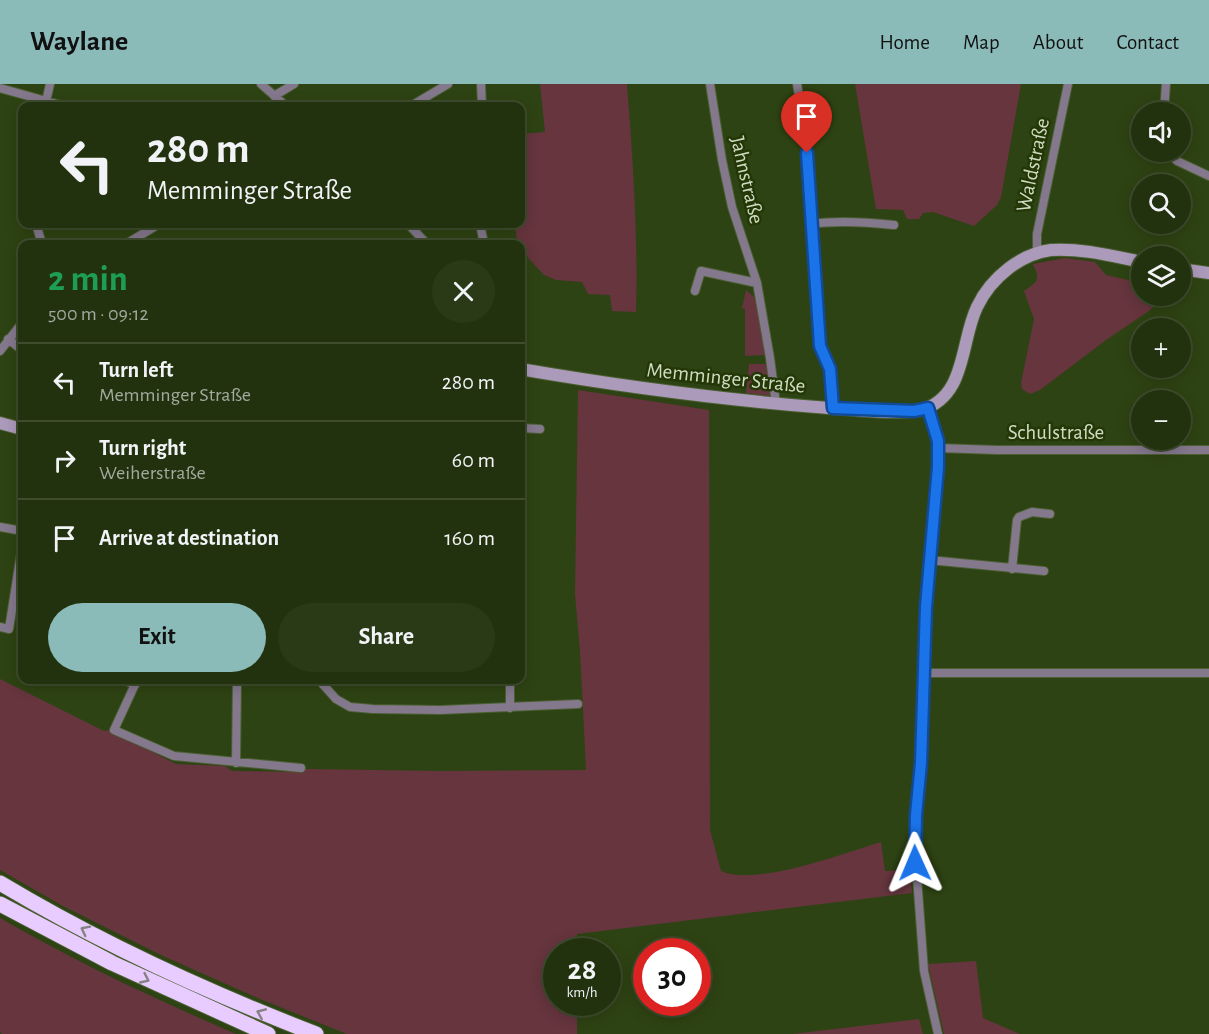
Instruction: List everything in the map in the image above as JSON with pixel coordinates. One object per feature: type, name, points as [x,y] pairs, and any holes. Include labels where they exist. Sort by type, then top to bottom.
[{"type":"highway","points":[[0,884],[174,975],[316,1034]]},
{"type":"highway","points":[[0,904],[122,968],[268,1034]]},
{"type":"street","points":[[46,102],[50,84]]},
{"type":"street","points":[[261,84],[281,102]]},
{"type":"street","points":[[274,96],[294,84]]},
{"type":"street","points":[[418,102],[448,84]]},
{"type":"street","points":[[481,84],[482,102]]},
{"type":"street","name":"Jahnstraße","points":[[710,84],[730,199],[757,283],[776,404]]},
{"type":"street","points":[[797,84],[805,130],[820,346],[830,369],[833,408]]},
{"type":"street","name":"Waldstraße","points":[[1037,253],[1036,234],[1068,84]]},
{"type":"street","points":[[1165,102],[1166,84]]},
{"type":"street","points":[[0,88],[40,102]]},
{"type":"street","points":[[1179,162],[1209,176]]},
{"type":"street","points":[[811,224],[853,221],[894,225]]},
{"type":"street","points":[[133,240],[152,228]]},
{"type":"street","points":[[412,228],[423,240]]},
{"type":"street","points":[[938,1034],[924,971],[915,826],[921,763],[928,560],[934,525],[938,448],[928,408],[941,400],[956,380],[974,316],[984,294],[1005,271],[1037,253],[1049,250],[1079,251],[1131,260]]},
{"type":"street","points":[[695,291],[701,271],[757,283]]},
{"type":"street","points":[[1191,271],[1209,273]]},
{"type":"street","points":[[0,351],[18,328]]},
{"type":"street","points":[[8,339],[18,347]]},
{"type":"street","name":"Memminger Straße","points":[[525,370],[615,385],[776,404],[914,411],[928,408]]},
{"type":"street","points":[[0,423],[18,428]]},
{"type":"street","points":[[525,428],[540,429]]},
{"type":"street","name":"Schulstraße","points":[[938,448],[1209,450]]},
{"type":"street","points":[[1011,569],[1019,517],[1032,512],[1050,514]]},
{"type":"street","points":[[0,527],[18,532]]},
{"type":"street","points":[[928,560],[1044,571]]},
{"type":"street","points":[[0,627],[9,630],[18,573]]},
{"type":"street","points":[[924,673],[1209,673]]},
{"type":"street","points":[[135,684],[114,730],[174,756],[301,768]]},
{"type":"street","points":[[236,763],[237,684]]},
{"type":"street","points":[[323,684],[336,699],[350,707],[373,709],[440,710],[578,704]]},
{"type":"street","points":[[510,684],[510,708]]},
{"type":"shaded area","points":[[540,84],[627,84],[634,198],[636,312],[612,311],[610,295],[588,294],[582,282],[556,280],[544,275],[525,253],[525,240],[517,240],[515,228],[525,228],[525,134],[545,132]]},
{"type":"shaded area","points":[[855,84],[1021,84],[1001,197],[997,205],[974,226],[933,212],[923,213],[919,219],[907,219],[903,210],[876,209]]},
{"type":"shaded area","points":[[1065,258],[1095,262],[1106,275],[1131,281],[1131,306],[1154,306],[1139,318],[1131,318],[1131,323],[1040,390],[1030,394],[1022,389],[1021,383],[1034,319],[1024,291],[1037,280],[1033,264]]},
{"type":"shaded area","points":[[746,290],[756,302],[765,355],[745,356],[745,309],[742,308]]},
{"type":"shaded area","points":[[749,364],[770,364],[773,396],[746,393]]},
{"type":"shaded area","points":[[578,390],[709,410],[710,830],[721,871],[736,875],[777,872],[881,842],[885,871],[910,870],[912,893],[577,934],[577,938],[543,938],[543,1016],[577,1016],[577,1034],[347,1034],[163,956],[63,906],[0,870],[0,679],[176,764],[225,766],[232,771],[300,772],[305,769],[586,770],[575,594]]},
{"type":"shaded area","points":[[0,918],[116,979],[236,1034],[2,1034],[0,1032]]},
{"type":"shaded area","points":[[976,961],[983,1018],[1020,1034],[944,1034],[928,964]]},
{"type":"shaded area","points":[[919,1019],[923,1034],[792,1034]]},
{"type":"route","points":[[807,153],[820,346],[830,369],[833,408],[914,411],[928,408],[938,441],[934,525],[928,560],[915,863]]}]
